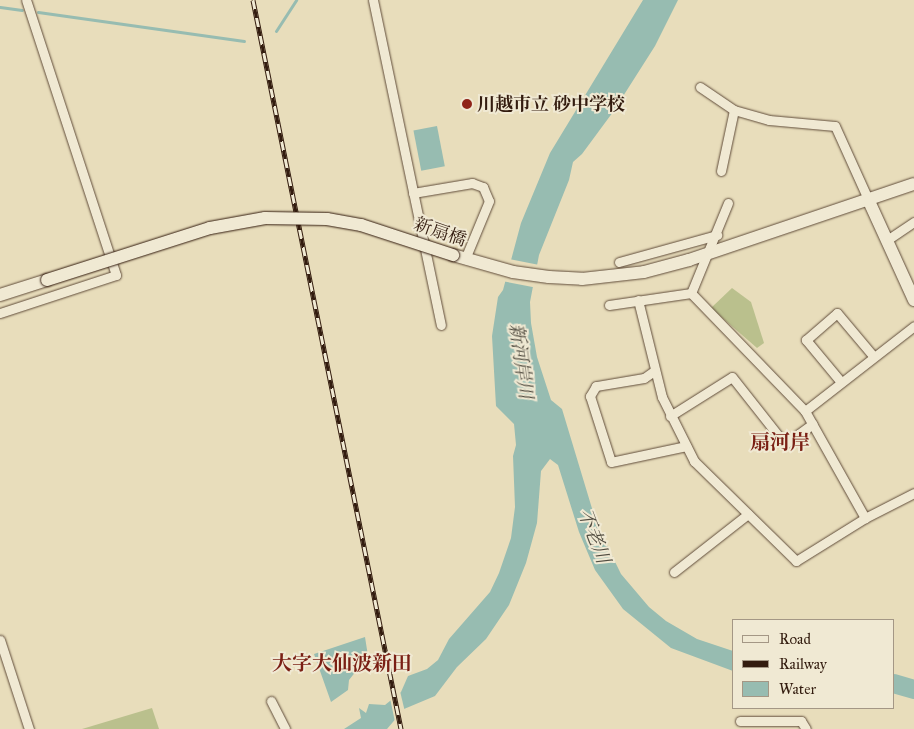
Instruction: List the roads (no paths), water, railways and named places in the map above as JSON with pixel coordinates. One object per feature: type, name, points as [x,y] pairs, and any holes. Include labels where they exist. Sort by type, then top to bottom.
[{"type":"street","points":[[0,313],[116,275],[26,0]]},
{"type":"street","points":[[373,0],[442,325]]},
{"type":"street","points":[[700,87],[734,110],[769,120],[835,126],[914,300]]},
{"type":"street","points":[[721,171],[734,110]]},
{"type":"street","points":[[413,193],[472,183],[486,191],[487,206],[465,259]]},
{"type":"street","name":"新扇橋","points":[[0,295],[210,228],[265,218],[314,218],[361,226],[483,265],[530,275],[582,279],[644,272],[709,254],[914,184]]},
{"type":"street","points":[[691,293],[717,236],[728,203]]},
{"type":"street","points":[[887,240],[914,222]]},
{"type":"street","points":[[619,262],[717,236]]},
{"type":"street","points":[[609,305],[691,293]]},
{"type":"street","points":[[691,293],[805,411],[865,518]]},
{"type":"street","points":[[638,300],[654,371],[670,416],[694,461],[796,561],[865,518],[914,493]]},
{"type":"street","points":[[841,382],[806,340],[836,313],[874,356]]},
{"type":"street","points":[[805,411],[914,326]]},
{"type":"street","points":[[654,371],[644,378],[596,386],[590,396],[611,462],[686,446]]},
{"type":"street","points":[[670,416],[732,377],[785,444],[813,424]]},
{"type":"street","points":[[674,572],[748,514]]},
{"type":"street","points":[[0,640],[29,729]]},
{"type":"street","points":[[271,700],[285,729]]},
{"type":"street","points":[[740,721],[801,721],[806,729]]},
{"type":"water","name":"新河岸川","points":[[643,0],[678,0],[655,46],[613,112],[582,154],[573,162],[569,180],[539,255],[530,302],[531,323],[537,357],[551,400],[562,409],[597,525],[621,574],[649,607],[666,621],[697,639],[732,651],[732,671],[671,648],[623,609],[595,570],[579,532],[558,465],[550,459],[541,471],[537,523],[526,563],[509,605],[486,639],[457,667],[435,696],[404,709],[387,729],[344,729],[361,718],[359,708],[366,713],[369,704],[385,705],[401,692],[408,676],[427,669],[438,660],[449,639],[490,592],[499,573],[511,538],[515,507],[513,456],[516,445],[514,424],[496,406],[492,336],[498,297],[503,290],[521,223],[550,153]]},
{"type":"water","points":[[437,126],[445,166],[421,171],[413,131]]},
{"type":"water","points":[[365,637],[368,656],[349,680],[348,690],[331,702],[314,654]]},
{"type":"waterway","points":[[276,31],[296,0]]},
{"type":"waterway","points":[[0,7],[22,10]]},
{"type":"waterway","points":[[38,12],[244,41]]},
{"type":"waterway","name":"不老川","points":[[894,683],[914,689]]},
{"type":"railway","points":[[253,0],[401,729]]},
{"type":"place","name":"川越市立 砂中学校","points":[[467,104]]},
{"type":"district","name":"扇河岸","points":[[780,442]]},
{"type":"district","name":"大字大仙波新田","points":[[342,663]]}]
